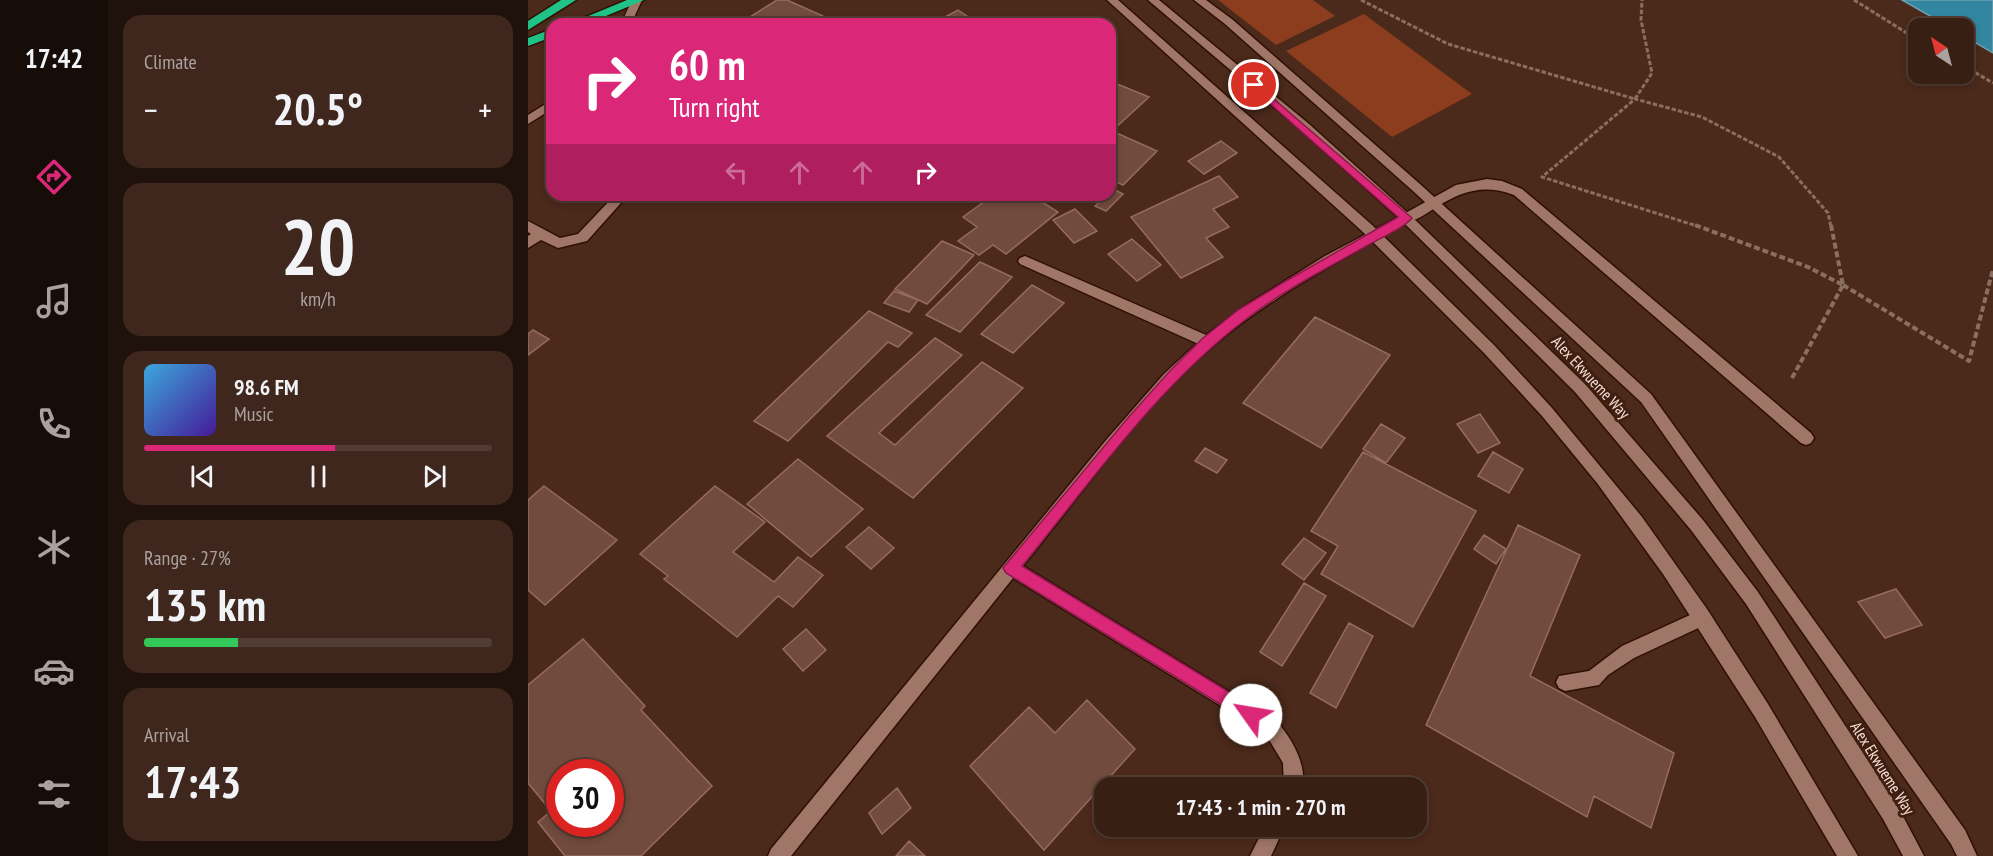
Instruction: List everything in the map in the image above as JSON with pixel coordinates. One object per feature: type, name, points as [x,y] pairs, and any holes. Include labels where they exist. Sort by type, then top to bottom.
[{"type":"highway","points":[[528,26],[570,0]]},
{"type":"highway","points":[[590,18],[638,0]]},
{"type":"highway","points":[[528,42],[546,35]]},
{"type":"street","points":[[629,18],[638,0]]},
{"type":"street","points":[[1112,0],[1376,234],[1482,340],[1566,435],[1602,477],[1650,541],[1765,714],[1848,856]]},
{"type":"street","name":"Alex Ekwueme Way","points":[[1153,0],[1305,128],[1406,218],[1580,388],[1697,525],[1752,598],[1890,812],[1914,856]]},
{"type":"street","points":[[1200,0],[1229,22],[1433,203],[1646,398],[1958,837],[1967,856]]},
{"type":"street","points":[[528,120],[546,108]]},
{"type":"street","points":[[778,856],[1011,568],[1173,375],[1208,342],[1270,296],[1468,184],[1504,185],[1518,192],[1806,438]]},
{"type":"street","points":[[528,226],[558,243],[582,238],[616,201]]},
{"type":"street","points":[[528,243],[541,233]]},
{"type":"street","points":[[1025,261],[1208,342]]},
{"type":"street","points":[[1011,568],[1271,728],[1286,746],[1296,777]]},
{"type":"street","points":[[1565,682],[1593,679],[1600,669],[1618,658],[1701,618]]},
{"type":"street","points":[[1260,856],[1270,837]]},
{"type":"path","points":[[1361,0],[1448,44],[1702,117],[1779,157],[1828,213],[1843,285],[1791,378]]},
{"type":"path","points":[[1642,0],[1641,20],[1652,73],[1635,99],[1542,177],[1710,230],[1808,267],[1843,285],[1969,361],[1993,269]]},
{"type":"path","points":[[1854,0],[1908,34]]},
{"type":"path","points":[[1974,72],[1993,83]]},
{"type":"shaded area","points":[[1218,0],[1313,0],[1335,16],[1276,45]]},
{"type":"shaded area","points":[[1364,14],[1472,94],[1392,137],[1286,51]]},
{"type":"water","points":[[1902,0],[1993,0],[1993,53],[1974,42],[1974,18],[1934,18]]},
{"type":"building","points":[[777,0],[787,0],[824,18],[748,18]]},
{"type":"building","points":[[958,10],[970,18],[943,18]]},
{"type":"building","points":[[1116,83],[1149,97],[1116,127]]},
{"type":"building","points":[[1116,133],[1157,151],[1123,185],[1116,182]]},
{"type":"building","points":[[1221,141],[1237,153],[1204,174],[1188,161]]},
{"type":"building","points":[[1219,176],[1238,197],[1213,209],[1229,227],[1206,238],[1223,257],[1181,278],[1131,217]]},
{"type":"building","points":[[1116,190],[1123,194],[1116,201]]},
{"type":"building","points":[[985,201],[1041,201],[1058,212],[1006,254],[993,245],[979,255],[958,241],[977,227],[963,217]]},
{"type":"building","points":[[1100,201],[1116,201],[1106,211],[1095,206]]},
{"type":"building","points":[[1075,209],[1097,231],[1074,243],[1053,220]]},
{"type":"building","points":[[1132,239],[1161,265],[1137,281],[1108,254]]},
{"type":"building","points":[[942,241],[974,255],[927,304],[895,289]]},
{"type":"building","points":[[980,262],[1012,277],[960,332],[926,315]]},
{"type":"building","points":[[1032,285],[1064,303],[1013,353],[981,334]]},
{"type":"building","points":[[894,291],[918,300],[909,312],[884,303]]},
{"type":"building","points":[[869,311],[912,333],[898,347],[888,342],[788,441],[754,421]]},
{"type":"building","points":[[1315,317],[1390,355],[1321,448],[1243,403]]},
{"type":"building","points":[[533,330],[549,339],[528,355],[528,334]]},
{"type":"building","points":[[935,338],[962,355],[879,433],[895,445],[982,362],[1023,388],[913,498],[827,436]]},
{"type":"building","points":[[1480,414],[1500,443],[1478,453],[1457,424]]},
{"type":"building","points":[[1381,424],[1405,438],[1386,463],[1363,449]]},
{"type":"building","points":[[1205,448],[1227,460],[1217,473],[1195,461]]},
{"type":"building","points":[[1363,452],[1476,511],[1413,627],[1321,574],[1338,546],[1311,531]]},
{"type":"building","points":[[1493,452],[1523,469],[1509,493],[1478,476]]},
{"type":"building","points":[[798,459],[863,509],[811,557],[747,504]]},
{"type":"building","points":[[544,486],[617,540],[545,605],[528,590],[528,500]]},
{"type":"building","points":[[715,486],[765,522],[733,552],[774,582],[798,557],[823,575],[793,607],[778,596],[737,637],[664,579],[668,576],[640,554]]},
{"type":"building","points":[[1518,525],[1580,555],[1530,676],[1674,753],[1651,828],[1594,796],[1587,817],[1426,725]]},
{"type":"building","points":[[869,527],[894,548],[871,569],[846,547]]},
{"type":"building","points":[[1484,535],[1506,549],[1496,564],[1474,549]]},
{"type":"building","points":[[1304,538],[1326,553],[1304,580],[1282,564]]},
{"type":"building","points":[[1304,583],[1326,596],[1282,666],[1260,652]]},
{"type":"building","points":[[1896,589],[1922,625],[1885,638],[1858,602]]},
{"type":"building","points":[[1349,623],[1373,636],[1336,708],[1310,693]]},
{"type":"building","points":[[806,629],[826,650],[803,671],[783,649]]},
{"type":"building","points":[[583,639],[645,706],[641,710],[712,786],[641,856],[565,856],[550,837],[624,837],[624,759],[546,759],[546,805],[528,783],[528,685]]},
{"type":"building","points":[[1087,700],[1135,749],[1110,777],[1094,777],[1094,795],[1044,850],[970,766],[1029,707],[1055,733]]},
{"type":"building","points":[[897,788],[911,808],[882,834],[869,813]]},
{"type":"building","points":[[546,815],[546,832],[538,822]]},
{"type":"building","points":[[909,841],[925,856],[896,856]]},
{"type":"route","points":[[1251,715],[1011,568],[1131,423],[1173,375],[1208,342],[1243,314],[1288,285],[1406,218],[1254,85]]}]
